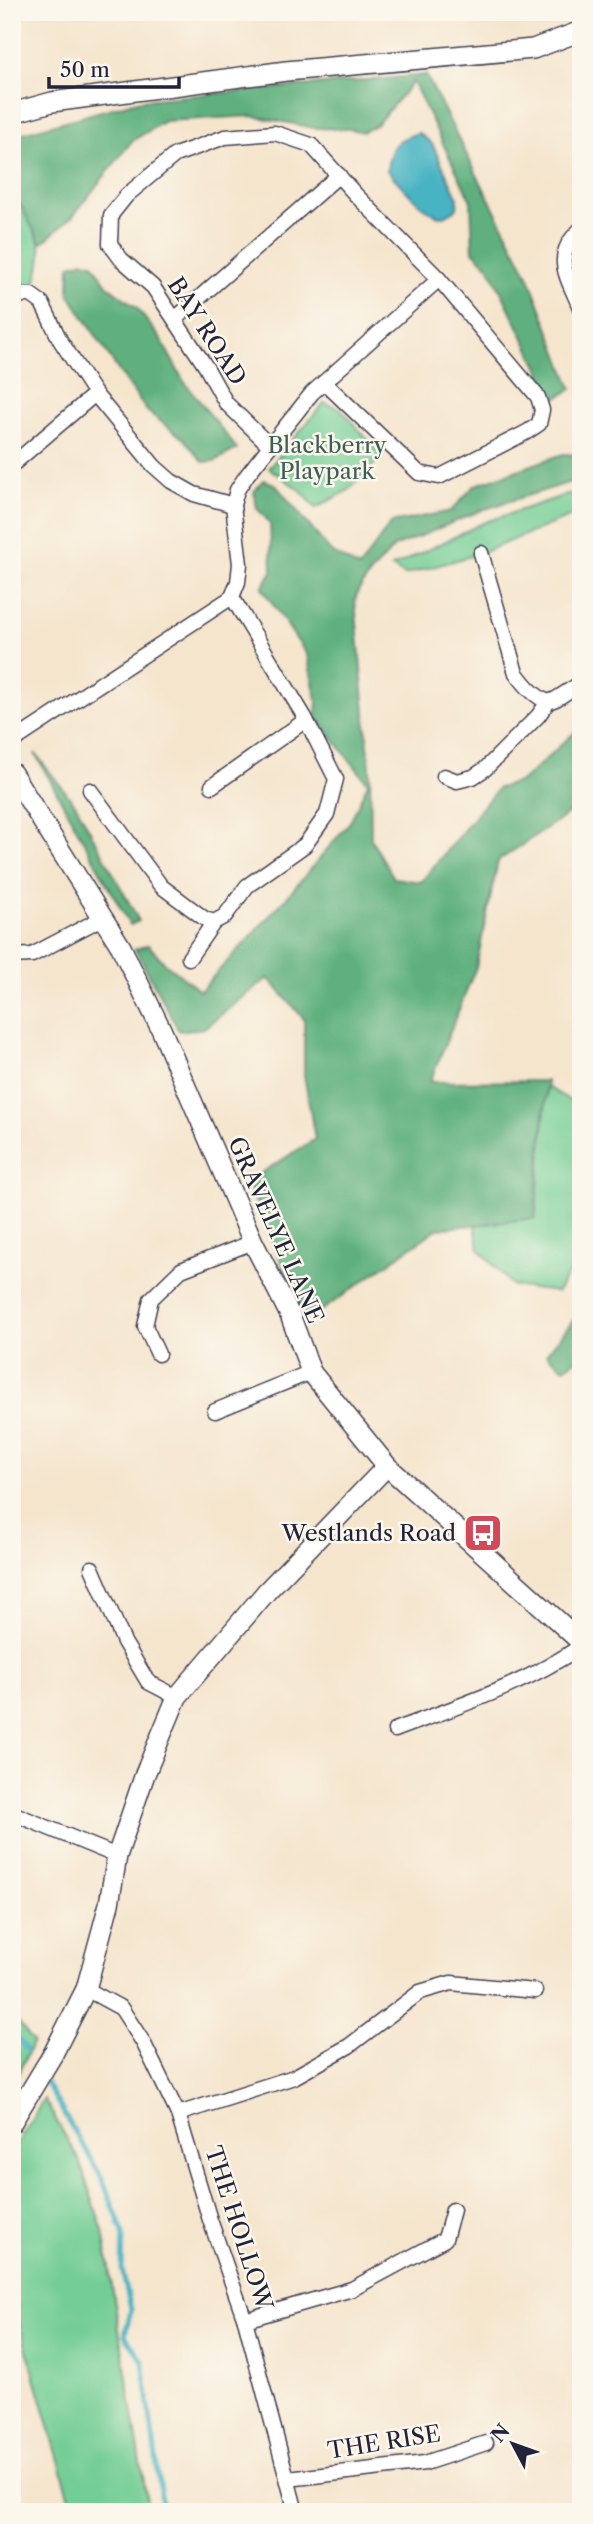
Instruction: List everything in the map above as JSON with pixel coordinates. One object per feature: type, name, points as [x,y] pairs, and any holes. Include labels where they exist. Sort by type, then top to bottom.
[{"type":"street","points":[[12,113],[52,102],[286,71],[533,49],[581,31]]},
{"type":"street","name":"BAY ROAD","points":[[270,446],[226,403],[206,367],[153,287],[121,259],[110,244],[111,215],[127,195],[175,155],[225,137],[275,133],[311,145],[439,279],[538,397],[542,410],[539,424],[439,477],[419,473],[324,382]]},
{"type":"street","points":[[175,319],[339,175]]},
{"type":"street","points":[[581,229],[564,247],[564,265],[581,310]]},
{"type":"street","points":[[12,741],[232,597],[238,582],[240,565],[233,505],[237,490],[312,393],[439,279]]},
{"type":"street","points":[[12,295],[32,295],[43,303],[60,340],[95,394],[154,466],[171,481],[194,494],[233,505]]},
{"type":"street","points":[[12,465],[95,394]]},
{"type":"street","points":[[481,553],[516,674],[526,687],[548,702]]},
{"type":"street","points":[[189,958],[214,922],[225,916],[247,886],[304,845],[327,814],[336,779],[306,720],[232,597]]},
{"type":"street","points":[[444,776],[457,781],[474,777],[538,716],[548,702],[581,683]]},
{"type":"street","points":[[212,786],[306,720]]},
{"type":"street","name":"GRAVELYE LANE","points":[[12,773],[121,947],[161,1029],[253,1242],[284,1300],[311,1372],[387,1466],[581,1644]]},
{"type":"street","points":[[90,790],[161,886],[205,919],[214,922]]},
{"type":"street","points":[[12,956],[32,955],[104,917]]},
{"type":"street","points":[[158,1354],[145,1326],[151,1299],[181,1270],[253,1242]]},
{"type":"street","points":[[215,1410],[311,1372]]},
{"type":"street","points":[[12,2122],[53,2054],[86,1989],[108,1905],[117,1856],[145,1774],[177,1697],[267,1591],[387,1466]]},
{"type":"street","points":[[92,1568],[124,1642],[148,1682],[177,1697]]},
{"type":"street","points":[[395,1730],[502,1689],[555,1664],[581,1644]]},
{"type":"street","points":[[12,1813],[117,1856]]},
{"type":"street","points":[[178,2114],[294,2077],[349,2046],[420,1992],[451,1983],[535,1991]]},
{"type":"street","name":"THE HOLLOW","points":[[86,1989],[121,2008],[142,2042],[178,2114],[210,2220],[245,2320],[296,2512]]},
{"type":"street","points":[[245,2320],[352,2289],[445,2239],[453,2210]]},
{"type":"street","name":"THE RISE","points":[[288,2479],[425,2463],[486,2443]]},
{"type":"green space","points":[[426,75],[528,275],[572,389],[554,399],[489,267],[473,251],[471,201],[413,82],[376,125],[363,132],[314,128],[253,116],[165,121],[132,141],[73,216],[41,244],[16,197],[12,195],[12,136],[141,100]]},
{"type":"green space","points":[[12,195],[16,197],[40,244],[40,265],[31,295],[12,295]]},
{"type":"green space","points":[[84,261],[93,263],[108,286],[136,307],[160,338],[183,380],[237,449],[215,461],[203,462],[185,440],[147,411],[69,294],[70,265]]},
{"type":"green space","name":"Blackberry Playpark","points":[[324,403],[340,408],[382,456],[349,490],[316,508],[301,491],[269,468]]},
{"type":"green space","points":[[563,454],[581,455],[581,479],[482,510],[394,547],[358,591],[355,601],[370,768],[371,839],[394,878],[421,882],[498,788],[522,781],[576,731],[581,734],[581,805],[498,861],[476,967],[430,1082],[547,1081],[535,1218],[437,1229],[307,1321],[247,1182],[315,1139],[304,1075],[304,1019],[268,978],[204,1028],[179,1031],[135,949],[148,945],[165,963],[200,991],[288,896],[350,822],[368,783],[316,717],[317,701],[307,655],[262,588],[272,571],[270,523],[257,508],[254,492],[263,480],[275,484],[330,551],[359,568],[391,523],[451,511],[475,485]]},
{"type":"green space","points":[[581,490],[581,512],[481,553],[405,575],[392,567],[485,522]]},
{"type":"green space","points":[[35,753],[76,805],[139,921],[130,925]]},
{"type":"green space","points":[[547,1087],[581,1107],[581,1254],[557,1292],[513,1286],[479,1249],[475,1225],[535,1218]]},
{"type":"green space","points":[[581,1311],[581,1357],[564,1368],[546,1354]]},
{"type":"green space","points":[[12,2014],[33,2042],[12,2086]]},
{"type":"green space","points":[[44,2099],[79,2160],[103,2231],[149,2512],[74,2512],[12,2298],[12,2152]]},
{"type":"water","points":[[419,133],[432,144],[458,198],[457,208],[443,216],[421,205],[387,170],[395,145],[404,138]]},
{"type":"waterway","points":[[12,2032],[26,2049]]},
{"type":"waterway","points":[[46,2083],[102,2178],[123,2232],[122,2270],[131,2309],[125,2335],[143,2361],[163,2512]]},
{"type":"place","name":"Westlands Road","points":[[483,1533]]}]
